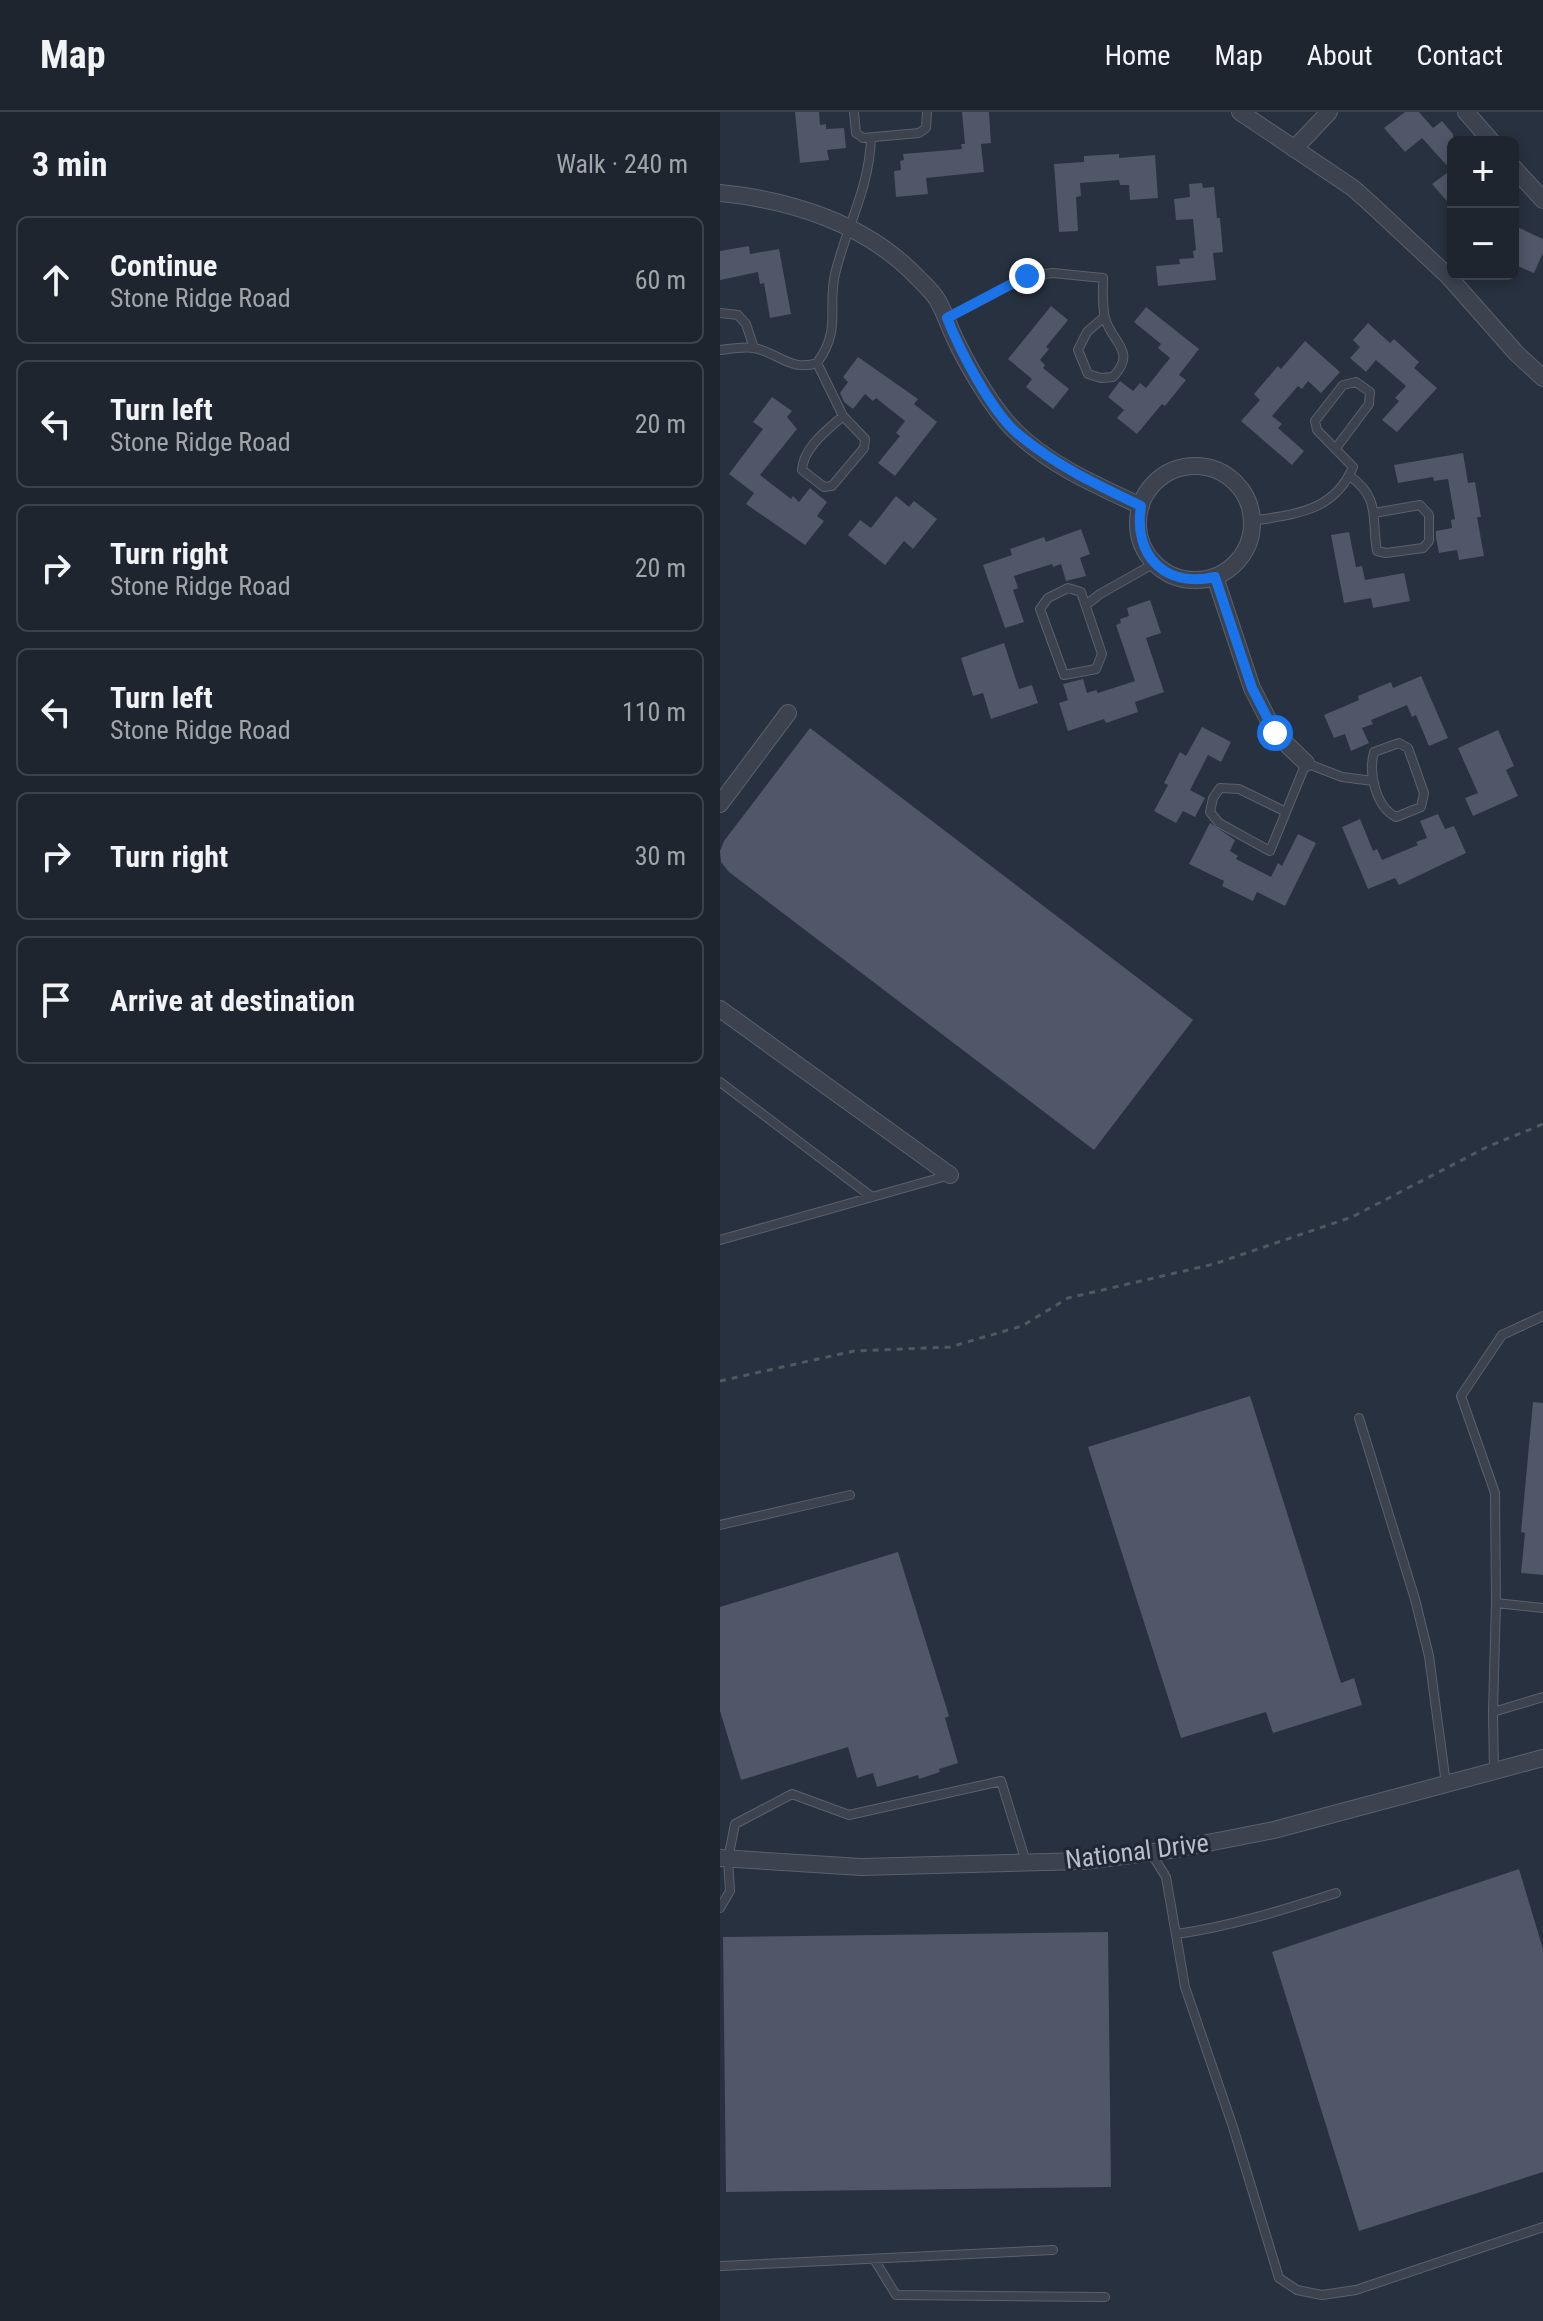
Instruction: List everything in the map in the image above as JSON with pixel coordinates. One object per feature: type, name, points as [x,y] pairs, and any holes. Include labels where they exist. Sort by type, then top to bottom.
[{"type":"street","points":[[1240,112],[1372,205],[1448,276],[1517,354],[1543,378]]},
{"type":"street","points":[[1294,149],[1329,112]]},
{"type":"street","points":[[1466,112],[1487,136]]},
{"type":"street","points":[[1519,174],[1543,200]]},
{"type":"street","points":[[720,193],[755,196],[817,214],[849,227],[899,258],[935,296],[958,346],[1001,415],[1016,433],[1078,477],[1141,506]]},
{"type":"street","points":[[1203,467],[1228,476],[1241,488],[1249,503],[1252,521],[1250,539],[1243,555],[1231,568],[1215,577],[1199,580],[1183,579],[1168,573],[1145,551],[1140,537],[1141,506],[1149,490],[1161,477],[1177,469],[1203,467]]},
{"type":"street","points":[[1215,577],[1252,688],[1275,733],[1306,763]]},
{"type":"street","points":[[720,804],[788,713]]},
{"type":"street","points":[[720,1009],[950,1175]]},
{"type":"street","name":"National Drive","points":[[724,1859],[861,1867],[1084,1861],[1150,1853],[1274,1830],[1543,1758]]},
{"type":"lane","points":[[854,112],[856,133],[863,138],[919,133],[926,128],[927,112]]},
{"type":"lane","points":[[720,350],[754,348],[787,363],[808,366],[817,363],[824,353],[834,322],[835,276],[865,187],[871,138]]},
{"type":"lane","points":[[947,318],[1027,276],[1053,273],[1103,278],[1104,317],[1124,356],[1121,368],[1113,377],[1101,378],[1088,374],[1078,350],[1087,332],[1104,317]]},
{"type":"lane","points":[[720,313],[738,315],[746,324],[754,348]]},
{"type":"lane","points":[[817,363],[843,416],[865,439],[864,448],[832,486],[824,487],[802,470],[802,460],[819,438],[843,416]]},
{"type":"lane","points":[[1252,521],[1309,511],[1325,503],[1350,476],[1353,467],[1317,430],[1315,421],[1343,385],[1356,382],[1370,392],[1369,404],[1336,448]]},
{"type":"lane","points":[[1350,476],[1365,487],[1374,513],[1377,551],[1386,553],[1423,548],[1429,541],[1429,515],[1420,505],[1374,513]]},
{"type":"lane","points":[[1086,605],[1155,563]]},
{"type":"lane","points":[[1068,588],[1081,592],[1086,605],[1102,654],[1096,669],[1064,675],[1040,609],[1048,598],[1068,588]]},
{"type":"lane","points":[[1399,743],[1408,748],[1424,793],[1421,807],[1396,817],[1387,813],[1373,781],[1370,765],[1374,752],[1399,743]]},
{"type":"lane","points":[[1286,812],[1230,787],[1220,788],[1213,798],[1210,812],[1219,823],[1270,851],[1286,812],[1306,763],[1342,777],[1373,781]]},
{"type":"lane","points":[[720,1082],[872,1197]]},
{"type":"lane","points":[[720,1240],[950,1175]]},
{"type":"lane","points":[[1494,1771],[1495,1493],[1461,1396],[1502,1335],[1543,1316]]},
{"type":"lane","points":[[1359,1418],[1415,1599],[1429,1656],[1446,1784]]},
{"type":"lane","points":[[720,1525],[850,1495]]},
{"type":"lane","points":[[1496,1603],[1543,1608]]},
{"type":"lane","points":[[1493,1712],[1543,1697]]},
{"type":"lane","points":[[720,1908],[730,1891],[724,1859],[735,1824],[792,1794],[849,1815],[1001,1781],[1026,1862]]},
{"type":"lane","points":[[1150,1853],[1166,1877],[1185,1987],[1233,2127],[1279,2278],[1297,2290],[1322,2295],[1356,2290],[1543,2227]]},
{"type":"lane","points":[[1177,1934],[1220,1928],[1336,1893]]},
{"type":"lane","points":[[720,2266],[1053,2250]]},
{"type":"lane","points":[[874,2259],[896,2295],[1105,2297]]},
{"type":"path","points":[[720,1381],[854,1351],[950,1347],[1022,1326],[1068,1298],[1214,1264],[1352,1217],[1487,1147],[1543,1124]]},
{"type":"building","points":[[795,112],[819,112],[820,125],[826,124],[826,129],[844,128],[846,148],[827,150],[829,160],[800,163]]},
{"type":"building","points":[[962,112],[989,112],[991,143],[981,144],[984,172],[926,178],[928,194],[896,197],[894,171],[901,170],[903,154],[962,149],[961,144],[965,144]]},
{"type":"building","points":[[1405,112],[1419,112],[1433,128],[1442,121],[1453,134],[1447,136],[1447,166],[1422,138],[1405,152],[1384,128]]},
{"type":"building","points":[[1119,154],[1119,158],[1155,155],[1158,198],[1130,200],[1129,185],[1120,185],[1119,180],[1080,183],[1081,196],[1076,197],[1078,231],[1059,232],[1054,164],[1084,162],[1084,156]]},
{"type":"building","points":[[1447,173],[1447,201],[1432,184]]},
{"type":"building","points":[[1202,183],[1203,188],[1214,187],[1217,218],[1220,218],[1223,252],[1213,253],[1216,280],[1158,286],[1156,266],[1180,264],[1179,259],[1194,258],[1193,219],[1176,220],[1174,199],[1190,197],[1189,184]]},
{"type":"building","points":[[1519,228],[1543,239],[1543,253],[1534,273],[1519,267]]},
{"type":"building","points":[[749,246],[750,254],[779,249],[791,314],[770,318],[764,283],[760,284],[758,272],[720,280],[720,251]]},
{"type":"building","points":[[1051,306],[1068,320],[1046,347],[1049,349],[1040,360],[1045,365],[1043,368],[1069,389],[1053,409],[1026,387],[1032,379],[1008,359]]},
{"type":"building","points":[[1146,307],[1199,349],[1179,375],[1186,380],[1137,434],[1117,418],[1124,410],[1108,397],[1120,381],[1133,391],[1140,383],[1146,388],[1170,358],[1158,348],[1161,344],[1134,322]]},
{"type":"building","points":[[1368,323],[1390,343],[1394,339],[1419,362],[1414,368],[1437,388],[1397,432],[1382,420],[1399,401],[1395,398],[1406,386],[1376,360],[1366,372],[1350,358],[1360,347],[1353,340]]},
{"type":"building","points":[[1305,341],[1340,372],[1321,393],[1308,381],[1302,389],[1298,386],[1272,416],[1282,424],[1278,428],[1304,451],[1292,465],[1241,421],[1260,400],[1254,394]]},
{"type":"building","points":[[858,357],[918,399],[914,404],[937,422],[895,476],[878,463],[900,436],[896,433],[905,421],[876,398],[873,401],[865,394],[853,409],[844,402],[840,393],[848,382],[843,377]]},
{"type":"building","points":[[772,397],[792,411],[787,417],[797,429],[760,475],[791,499],[793,496],[799,502],[810,488],[827,502],[817,516],[824,521],[805,545],[746,504],[754,493],[729,474],[763,429],[753,422]]},
{"type":"building","points":[[1463,453],[1468,483],[1475,482],[1484,556],[1459,560],[1457,550],[1439,553],[1436,538],[1436,531],[1452,528],[1451,520],[1455,519],[1448,479],[1434,481],[1433,477],[1398,483],[1394,465]]},
{"type":"building","points":[[896,496],[909,507],[914,501],[937,519],[913,549],[904,541],[885,565],[848,535],[860,520],[871,528]]},
{"type":"building","points":[[1081,529],[1090,554],[1080,558],[1086,576],[1066,581],[1061,564],[1053,567],[1052,564],[1014,576],[1018,588],[1013,590],[1024,622],[1005,628],[983,565],[1012,555],[1010,549],[1044,537],[1046,542]]},
{"type":"building","points":[[1349,532],[1356,567],[1362,566],[1365,580],[1404,573],[1410,601],[1373,608],[1371,598],[1344,603],[1331,535]]},
{"type":"building","points":[[1150,600],[1161,633],[1146,638],[1164,692],[1135,702],[1138,712],[1068,731],[1059,703],[1068,700],[1063,684],[1083,679],[1087,693],[1096,690],[1098,693],[1135,681],[1116,625],[1121,623],[1120,619],[1129,616],[1127,608]]},
{"type":"building","points":[[1004,643],[1019,689],[1032,685],[1038,703],[991,719],[983,693],[973,696],[961,658]]},
{"type":"building","points":[[1421,676],[1448,738],[1429,746],[1416,715],[1412,717],[1407,705],[1371,720],[1373,724],[1362,728],[1369,743],[1351,751],[1345,734],[1334,738],[1324,715],[1391,682],[1393,688]]},
{"type":"building","points":[[1202,727],[1231,742],[1221,762],[1208,755],[1190,790],[1205,798],[1195,817],[1183,811],[1176,823],[1154,811],[1180,752],[1186,756]]},
{"type":"building","points":[[810,728],[1193,1020],[1094,1150],[729,872],[721,862],[720,851],[724,841]]},
{"type":"building","points":[[1498,730],[1514,766],[1506,770],[1518,796],[1473,816],[1465,798],[1478,793],[1458,748]]},
{"type":"building","points":[[1438,814],[1445,829],[1454,826],[1466,853],[1399,885],[1395,878],[1368,889],[1342,827],[1360,819],[1373,851],[1377,849],[1382,860],[1427,838],[1420,821]]},
{"type":"building","points":[[1210,823],[1235,840],[1230,851],[1238,856],[1236,859],[1271,877],[1278,863],[1282,866],[1298,834],[1316,843],[1285,906],[1257,892],[1253,901],[1222,886],[1224,881],[1189,864]]},
{"type":"building","points":[[1250,1396],[1341,1683],[1354,1678],[1362,1705],[1273,1733],[1266,1712],[1181,1738],[1088,1447]]},
{"type":"building","points":[[1533,1402],[1543,1403],[1543,1575],[1521,1573],[1525,1533],[1521,1532]]},
{"type":"building","points":[[898,1552],[949,1716],[945,1718],[958,1763],[919,1779],[918,1775],[877,1787],[873,1773],[857,1778],[848,1747],[741,1780],[720,1711],[720,1607]]},
{"type":"building","points":[[1519,1869],[1543,1949],[1543,2172],[1359,2231],[1272,1952]]},
{"type":"building","points":[[1108,1932],[1111,2187],[726,2192],[723,1937]]},
{"type":"route","points":[[1027,276],[947,318],[958,346],[1001,415],[1016,433],[1078,477],[1141,506],[1138,521],[1140,537],[1145,551],[1155,563],[1183,579],[1215,577],[1252,688],[1275,733]]}]
